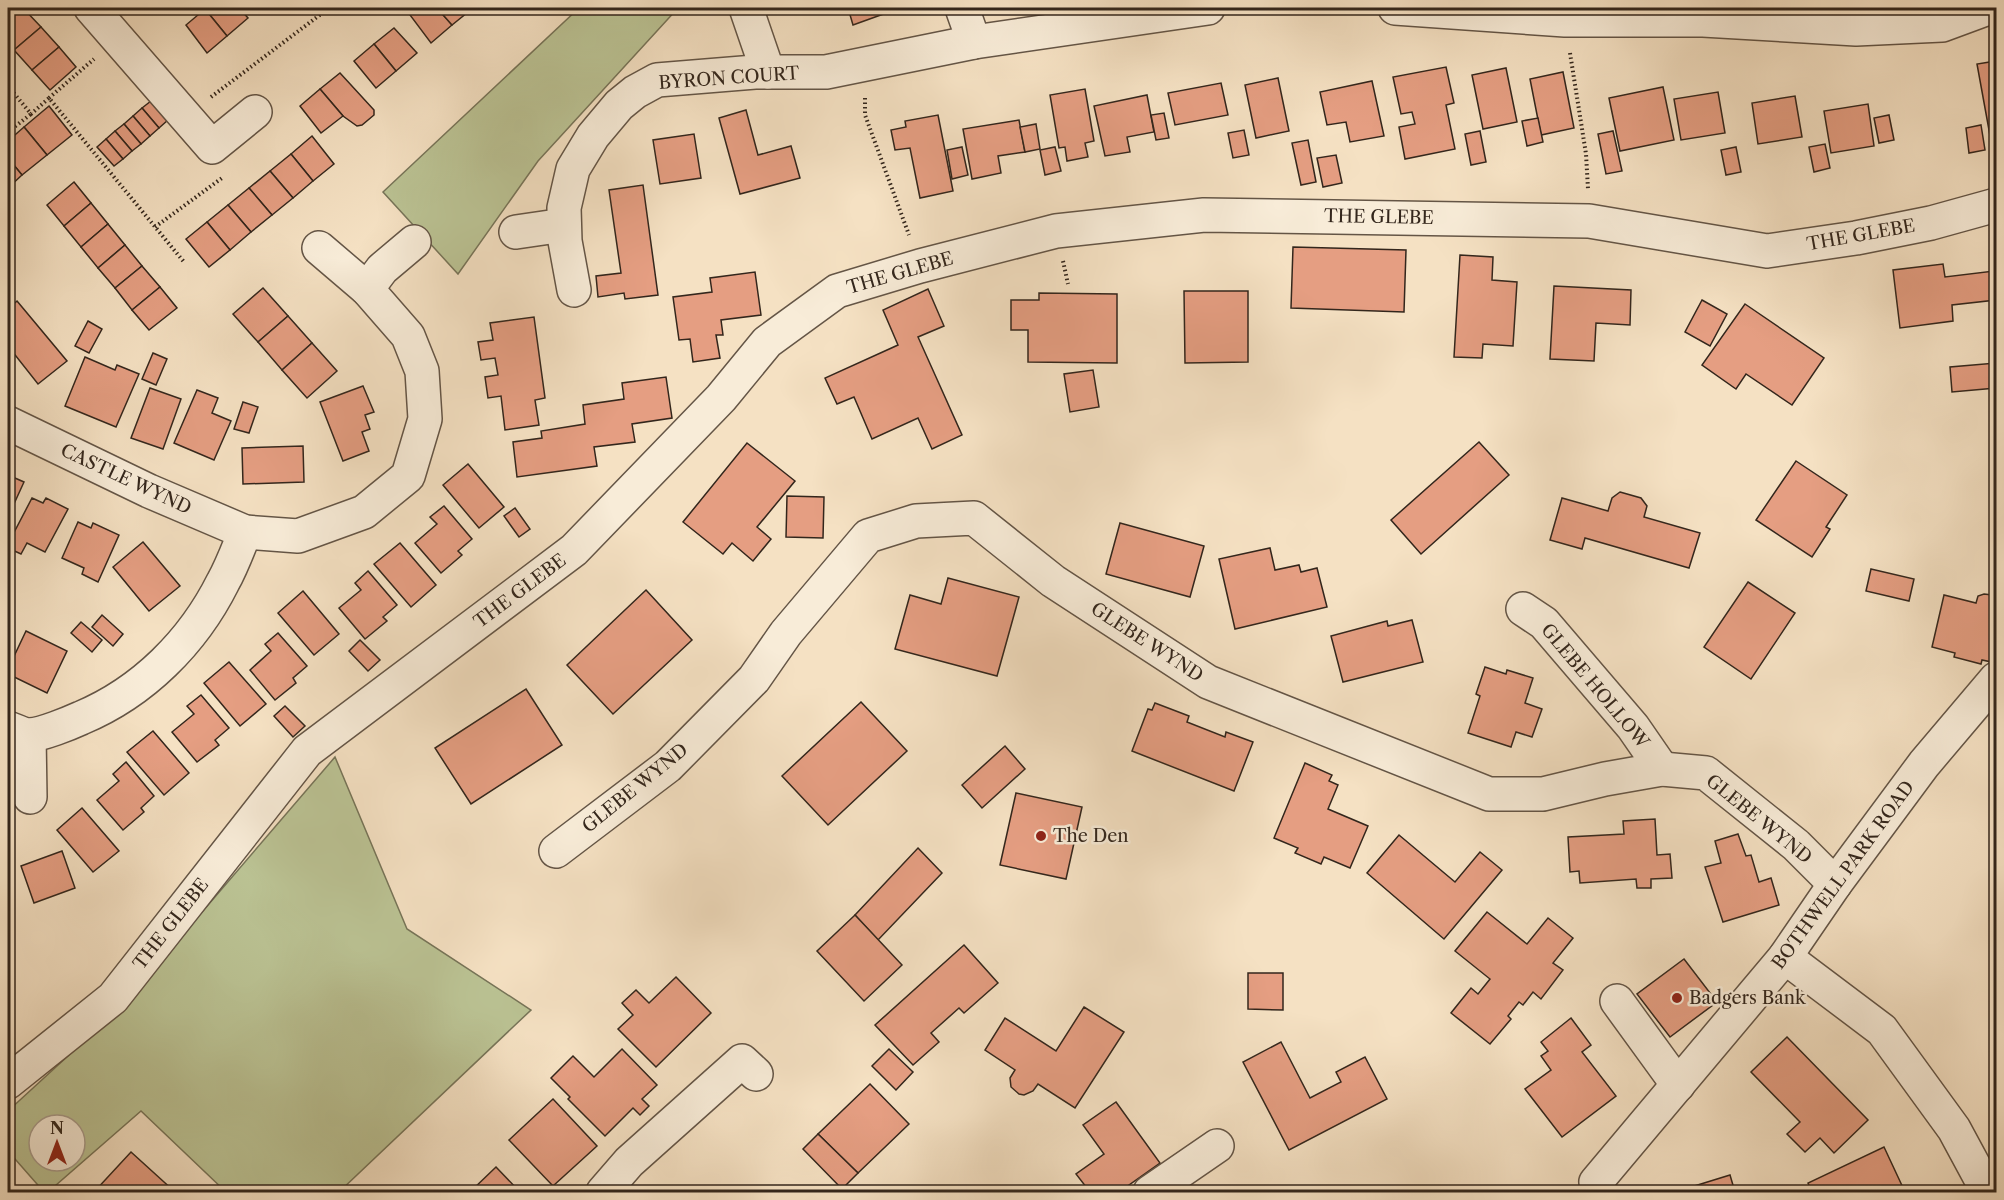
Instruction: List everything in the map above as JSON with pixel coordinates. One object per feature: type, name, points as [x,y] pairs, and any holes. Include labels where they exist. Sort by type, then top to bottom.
[{"type":"street","points":[[91,8],[184,118],[212,147],[255,112]]},
{"type":"street","points":[[746,8],[768,72]]},
{"type":"street","points":[[962,8],[974,42]]},
{"type":"street","name":"BYRON COURT","points":[[574,290],[564,225],[564,208],[573,169],[593,136],[619,105],[635,92],[657,80],[768,72],[826,72],[974,42],[1208,8]]},
{"type":"street","points":[[1395,8],[1565,20],[1702,14],[1867,29],[1942,25],[1988,8]]},
{"type":"street","name":"THE GLEBE","points":[[8,1082],[113,998],[307,751],[574,550],[721,398],[767,342],[837,291],[920,266],[1056,231],[1204,215],[1589,220],[1767,251],[1856,238],[1931,223],[1996,205]]},
{"type":"street","points":[[516,232],[564,225]]},
{"type":"street","points":[[367,290],[382,269],[414,242]]},
{"type":"street","name":"CASTLE WYND","points":[[8,423],[149,491],[245,532],[298,536],[364,512],[408,476],[425,419],[422,371],[408,336],[367,290],[319,248]]},
{"type":"street","name":"GLEBE WYND","points":[[556,851],[676,758],[754,679],[786,633],[868,536],[916,521],[974,518],[1053,581],[1208,682],[1488,794],[1543,794],[1605,779],[1662,769],[1706,773],[1796,845],[1835,884]]},
{"type":"street","points":[[30,797],[18,731],[64,725],[104,708],[141,684],[174,653],[203,617],[218,591],[245,532]]},
{"type":"street","name":"GLEBE HOLLOW","points":[[1523,609],[1544,623],[1634,727],[1662,769]]},
{"type":"street","name":"BOTHWELL PARK ROAD","points":[[1597,1187],[1678,1084],[1785,957],[1835,884],[1924,764],[1996,679]]},
{"type":"street","points":[[1785,957],[1882,1030],[1954,1129],[1988,1192]]},
{"type":"street","points":[[1617,1001],[1678,1084]]},
{"type":"street","points":[[603,1192],[629,1161],[749,1068]]},
{"type":"street","points":[[1150,1192],[1217,1146]]},
{"type":"path","points":[[184,118],[329,8]]},
{"type":"path","points":[[1565,20],[1586,154],[1589,220]]},
{"type":"path","points":[[8,132],[117,38]]},
{"type":"path","points":[[866,64],[865,115],[920,266]]},
{"type":"path","points":[[8,86],[31,114]]},
{"type":"path","points":[[49,98],[184,262]]},
{"type":"green space","points":[[579,8],[678,8],[538,161],[458,274],[383,192]]},
{"type":"green space","points":[[335,757],[407,929],[531,1010],[339,1192],[226,1192],[141,1111],[87,1158],[87,1113],[27,1113],[27,1173],[8,1151],[8,1111],[118,1010]]},
{"type":"green space","points":[[27,1173],[70,1173],[48,1192],[44,1192]]},
{"type":"building","points":[[8,8],[23,8],[8,21]]},
{"type":"building","points":[[23,8],[41,27],[14,50],[8,42],[8,21]]},
{"type":"building","points":[[239,8],[248,18],[227,36],[205,9]]},
{"type":"building","points":[[419,8],[437,8],[452,25],[431,43],[410,15]]},
{"type":"building","points":[[437,8],[473,8],[452,25]]},
{"type":"building","points":[[800,8],[821,8],[801,13]]},
{"type":"building","points":[[848,8],[887,8],[889,12],[853,25]]},
{"type":"building","points":[[205,9],[227,36],[207,53],[186,25]]},
{"type":"building","points":[[41,27],[59,47],[32,70],[14,50]]},
{"type":"building","points":[[394,28],[417,53],[396,71],[374,44]]},
{"type":"building","points":[[374,44],[396,71],[376,88],[354,61]]},
{"type":"building","points":[[59,47],[76,67],[50,90],[32,70]]},
{"type":"building","points":[[1996,61],[1996,140],[1991,141],[1977,64]]},
{"type":"building","points":[[1446,67],[1454,103],[1446,105],[1455,149],[1405,159],[1399,127],[1415,124],[1412,112],[1401,114],[1393,77]]},
{"type":"building","points":[[1506,68],[1517,122],[1483,129],[1472,75]]},
{"type":"building","points":[[1563,72],[1574,128],[1541,135],[1530,79]]},
{"type":"building","points":[[340,73],[374,110],[374,115],[362,125],[357,126],[343,116],[320,89]]},
{"type":"building","points":[[1278,78],[1289,131],[1256,138],[1245,85]]},
{"type":"building","points":[[1372,81],[1384,136],[1350,142],[1346,122],[1327,125],[1320,92]]},
{"type":"building","points":[[1221,83],[1228,115],[1175,125],[1168,93]]},
{"type":"building","points":[[1663,87],[1674,140],[1620,151],[1609,98]]},
{"type":"building","points":[[320,89],[343,116],[321,133],[300,106]]},
{"type":"building","points":[[1085,89],[1094,141],[1085,143],[1088,157],[1067,161],[1065,147],[1059,148],[1050,95]]},
{"type":"building","points":[[1718,92],[1725,133],[1681,140],[1674,99]]},
{"type":"building","points":[[1147,95],[1154,132],[1127,137],[1130,152],[1105,156],[1094,106]]},
{"type":"building","points":[[1795,96],[1802,137],[1758,144],[1752,103]]},
{"type":"building","points":[[151,101],[168,120],[159,128],[142,108]]},
{"type":"building","points":[[1868,104],[1874,146],[1831,153],[1824,111]]},
{"type":"building","points":[[49,106],[72,135],[47,155],[24,127]]},
{"type":"building","points":[[142,108],[159,128],[150,136],[133,116]]},
{"type":"building","points":[[746,110],[758,155],[791,146],[800,178],[740,194],[719,118]]},
{"type":"building","points":[[1164,113],[1169,138],[1156,140],[1151,115]]},
{"type":"building","points":[[938,115],[953,191],[920,198],[910,148],[895,150],[891,130],[906,127],[905,121]]},
{"type":"building","points":[[1889,115],[1894,140],[1879,143],[1874,118]]},
{"type":"building","points":[[133,116],[150,136],[141,144],[124,124]]},
{"type":"building","points":[[1538,118],[1543,142],[1527,146],[1522,121]]},
{"type":"building","points":[[1019,120],[1025,152],[998,156],[1001,173],[972,179],[963,129]]},
{"type":"building","points":[[124,124],[141,144],[132,151],[115,131]]},
{"type":"building","points":[[1036,124],[1040,149],[1025,152],[1020,127]]},
{"type":"building","points":[[1981,125],[1985,150],[1969,153],[1966,128]]},
{"type":"building","points":[[24,127],[47,155],[22,175],[8,158],[8,141]]},
{"type":"building","points":[[1244,130],[1249,155],[1233,158],[1228,133]]},
{"type":"building","points":[[115,131],[132,151],[123,159],[106,139]]},
{"type":"building","points":[[1480,131],[1486,162],[1471,165],[1465,134]]},
{"type":"building","points":[[1613,131],[1622,171],[1606,174],[1598,134]]},
{"type":"building","points":[[694,134],[701,178],[660,184],[653,140]]},
{"type":"building","points":[[312,136],[334,164],[313,181],[291,154]]},
{"type":"building","points":[[106,139],[123,159],[114,166],[97,147]]},
{"type":"building","points":[[1308,140],[1316,182],[1301,185],[1292,143]]},
{"type":"building","points":[[1825,144],[1830,168],[1814,172],[1809,147]]},
{"type":"building","points":[[962,147],[968,175],[952,179],[947,150]]},
{"type":"building","points":[[1055,147],[1061,171],[1045,175],[1040,150]]},
{"type":"building","points":[[1736,147],[1741,172],[1726,175],[1721,150]]},
{"type":"building","points":[[291,154],[313,181],[293,198],[270,171]]},
{"type":"building","points":[[1336,155],[1342,183],[1323,187],[1317,158]]},
{"type":"building","points":[[8,158],[22,175],[8,188]]},
{"type":"building","points":[[270,171],[293,198],[272,215],[249,188]]},
{"type":"building","points":[[74,182],[91,203],[64,226],[47,205]]},
{"type":"building","points":[[643,185],[658,295],[625,299],[624,293],[598,297],[596,276],[621,273],[609,190]]},
{"type":"building","points":[[249,188],[272,215],[251,232],[228,205]]},
{"type":"building","points":[[91,203],[108,224],[81,247],[64,226]]},
{"type":"building","points":[[228,205],[251,232],[230,250],[207,222]]},
{"type":"building","points":[[207,222],[230,250],[209,267],[186,239]]},
{"type":"building","points":[[108,224],[125,245],[98,268],[81,247]]},
{"type":"building","points":[[125,245],[142,266],[115,288],[98,268]]},
{"type":"building","points":[[1293,247],[1406,250],[1404,312],[1291,308]]},
{"type":"building","points":[[1460,255],[1493,257],[1492,280],[1517,282],[1513,346],[1483,344],[1482,358],[1454,357]]},
{"type":"building","points":[[1943,264],[1945,277],[1994,271],[1996,300],[1952,305],[1953,321],[1900,328],[1893,270]]},
{"type":"building","points":[[142,266],[160,287],[132,310],[115,288]]},
{"type":"building","points":[[755,272],[761,315],[721,320],[723,335],[716,335],[720,358],[693,362],[690,339],[679,340],[673,297],[712,292],[710,278]]},
{"type":"building","points":[[1554,286],[1631,290],[1630,325],[1596,323],[1594,361],[1550,359]]},
{"type":"building","points":[[160,287],[177,308],[149,330],[132,310]]},
{"type":"building","points":[[263,288],[288,316],[258,342],[233,314]]},
{"type":"building","points":[[928,289],[944,326],[918,337],[962,435],[932,449],[918,418],[872,439],[854,397],[837,404],[825,378],[898,345],[883,310]]},
{"type":"building","points":[[1184,291],[1248,291],[1248,362],[1185,363]]},
{"type":"building","points":[[1039,293],[1117,294],[1117,363],[1028,362],[1028,330],[1011,330],[1011,300],[1039,300]]},
{"type":"building","points":[[1702,300],[1727,314],[1710,346],[1685,332]]},
{"type":"building","points":[[17,301],[67,361],[38,384],[8,346],[8,309]]},
{"type":"building","points":[[1745,304],[1824,358],[1792,405],[1746,374],[1736,389],[1702,365]]},
{"type":"building","points":[[288,316],[312,343],[282,370],[258,342]]},
{"type":"building","points":[[534,317],[545,398],[535,400],[539,425],[505,430],[501,396],[488,398],[485,377],[498,375],[495,358],[481,360],[478,342],[493,340],[490,323]]},
{"type":"building","points":[[88,321],[102,329],[89,353],[75,346]]},
{"type":"building","points":[[312,343],[337,371],[307,398],[282,370]]},
{"type":"building","points":[[153,353],[167,359],[156,385],[142,379]]},
{"type":"building","points":[[85,357],[115,370],[117,365],[139,374],[116,427],[65,406]]},
{"type":"building","points":[[1996,363],[1996,388],[1952,392],[1950,367]]},
{"type":"building","points":[[1093,370],[1099,407],[1070,412],[1064,374]]},
{"type":"building","points":[[666,377],[672,418],[632,424],[635,442],[594,447],[597,466],[517,477],[513,442],[542,438],[541,431],[585,424],[583,405],[624,399],[622,383]]},
{"type":"building","points":[[363,386],[374,412],[365,415],[370,429],[362,432],[369,451],[343,461],[320,402]]},
{"type":"building","points":[[150,388],[181,399],[163,449],[131,438]]},
{"type":"building","points":[[197,390],[218,398],[212,413],[231,421],[214,460],[174,443]]},
{"type":"building","points":[[243,402],[258,407],[249,433],[234,429]]},
{"type":"building","points":[[1990,424],[1996,424],[1996,484],[1994,484],[1994,476],[1990,476]]},
{"type":"building","points":[[1479,442],[1509,475],[1421,554],[1391,520]]},
{"type":"building","points":[[747,443],[795,481],[757,527],[771,539],[753,561],[732,543],[723,554],[683,522]]},
{"type":"building","points":[[303,446],[304,482],[243,484],[242,448]]},
{"type":"building","points":[[1796,461],[1847,495],[1826,527],[1830,529],[1812,557],[1756,520]]},
{"type":"building","points":[[468,464],[504,507],[479,528],[443,485]]},
{"type":"building","points":[[8,475],[24,482],[8,517]]},
{"type":"building","points":[[1620,492],[1641,498],[1647,506],[1644,517],[1700,533],[1689,568],[1585,538],[1582,549],[1550,540],[1562,498],[1608,511],[1612,498]]},
{"type":"building","points":[[787,496],[824,497],[823,538],[786,537]]},
{"type":"building","points":[[32,498],[43,503],[46,498],[68,509],[45,552],[27,543],[21,554],[8,548],[8,544]]},
{"type":"building","points":[[444,506],[472,539],[458,551],[462,555],[441,573],[415,543],[437,524],[430,517]]},
{"type":"building","points":[[515,508],[530,529],[519,537],[504,516]]},
{"type":"building","points":[[78,522],[91,528],[93,523],[119,535],[98,582],[82,574],[84,568],[62,558]]},
{"type":"building","points":[[1120,523],[1204,546],[1190,597],[1106,574]]},
{"type":"building","points":[[143,542],[180,586],[149,611],[113,567]]},
{"type":"building","points":[[400,543],[436,585],[411,607],[374,564]]},
{"type":"building","points":[[1270,548],[1275,570],[1299,565],[1301,572],[1317,568],[1327,607],[1235,629],[1219,559]]},
{"type":"building","points":[[1871,569],[1914,579],[1909,601],[1866,591]]},
{"type":"building","points":[[368,571],[397,605],[383,617],[387,621],[365,639],[339,608],[361,590],[355,583]]},
{"type":"building","points":[[948,578],[1019,597],[997,676],[895,649],[910,595],[941,604]]},
{"type":"building","points":[[1748,582],[1795,613],[1751,679],[1704,647]]},
{"type":"building","points":[[646,590],[692,640],[613,714],[567,665]]},
{"type":"building","points":[[303,591],[339,634],[314,655],[278,613]]},
{"type":"building","points":[[1944,595],[1976,603],[1978,596],[1992,595],[1996,601],[1996,663],[1982,660],[1981,664],[1954,657],[1955,653],[1932,647]]},
{"type":"building","points":[[102,615],[123,634],[113,646],[92,627]]},
{"type":"building","points":[[1412,620],[1423,662],[1343,682],[1331,636],[1387,621],[1388,626]]},
{"type":"building","points":[[81,622],[102,640],[92,652],[71,633]]},
{"type":"building","points":[[26,631],[67,651],[47,693],[8,674],[8,669]]},
{"type":"building","points":[[278,633],[307,666],[293,678],[296,683],[275,700],[250,670],[271,651],[265,644]]},
{"type":"building","points":[[360,640],[380,660],[368,671],[349,651]]},
{"type":"building","points":[[229,662],[266,704],[240,726],[204,683]]},
{"type":"building","points":[[1485,667],[1506,674],[1507,670],[1533,678],[1525,703],[1542,709],[1532,737],[1516,732],[1511,747],[1468,733],[1480,696],[1476,694]]},
{"type":"building","points":[[526,689],[562,745],[471,804],[435,748]]},
{"type":"building","points":[[201,695],[229,728],[215,740],[219,745],[197,762],[172,732],[194,714],[187,706]]},
{"type":"building","points":[[861,702],[907,751],[828,825],[782,776]]},
{"type":"building","points":[[1155,703],[1189,716],[1187,722],[1225,737],[1226,732],[1253,742],[1234,791],[1132,751],[1148,709],[1152,710]]},
{"type":"building","points":[[285,706],[305,726],[293,737],[274,716]]},
{"type":"building","points":[[153,731],[189,773],[164,795],[127,752]]},
{"type":"building","points":[[1005,746],[1025,769],[982,808],[962,785]]},
{"type":"building","points":[[126,762],[154,796],[141,808],[144,812],[123,830],[97,800],[119,781],[113,774]]},
{"type":"building","points":[[1305,763],[1332,775],[1329,781],[1338,785],[1328,809],[1368,826],[1350,868],[1324,857],[1321,864],[1295,853],[1298,848],[1274,838]]},
{"type":"building","name":"The Den","points":[[1016,793],[1082,807],[1066,879],[1000,865]]},
{"type":"building","points":[[82,808],[119,851],[93,872],[57,830]]},
{"type":"building","points":[[1655,819],[1657,855],[1670,854],[1672,878],[1651,879],[1651,888],[1637,888],[1636,879],[1580,883],[1579,871],[1570,872],[1568,837],[1624,834],[1623,821]]},
{"type":"building","points":[[1738,834],[1746,856],[1751,855],[1759,882],[1771,878],[1779,905],[1723,922],[1705,867],[1721,863],[1715,841]]},
{"type":"building","points":[[1399,835],[1455,882],[1480,852],[1502,870],[1444,939],[1367,873]]},
{"type":"building","points":[[918,848],[942,873],[878,940],[855,915]]},
{"type":"building","points":[[9,849],[10,911],[8,911]]},
{"type":"building","points":[[62,851],[75,888],[34,903],[21,866]]},
{"type":"building","points":[[1487,912],[1527,944],[1548,918],[1573,938],[1553,963],[1563,970],[1541,999],[1533,992],[1523,1005],[1519,1002],[1508,1016],[1511,1019],[1490,1044],[1451,1013],[1471,988],[1478,994],[1490,979],[1455,951]]},
{"type":"building","points":[[855,915],[902,965],[864,1001],[817,951]]},
{"type":"building","points":[[964,945],[998,983],[964,1013],[959,1008],[931,1033],[939,1042],[913,1065],[875,1025]]},
{"type":"building","name":"Badgers Bank","points":[[1684,959],[1717,1002],[1670,1037],[1637,994]]},
{"type":"building","points":[[1248,973],[1283,973],[1283,1010],[1248,1009]]},
{"type":"building","points":[[676,977],[711,1013],[656,1067],[618,1029],[633,1015],[622,1003],[636,990],[649,1003]]},
{"type":"building","points":[[1084,1007],[1124,1032],[1075,1108],[1038,1084],[1033,1091],[1024,1095],[1019,1094],[1011,1087],[1010,1078],[1015,1070],[985,1050],[1005,1018],[1056,1051]]},
{"type":"building","points":[[1571,1018],[1591,1045],[1582,1052],[1616,1096],[1562,1137],[1525,1089],[1551,1070],[1541,1056],[1548,1051],[1541,1042]]},
{"type":"building","points":[[1787,1037],[1868,1120],[1834,1153],[1820,1138],[1805,1152],[1787,1134],[1800,1122],[1751,1072]]},
{"type":"building","points":[[1281,1042],[1310,1098],[1341,1082],[1336,1072],[1365,1057],[1387,1099],[1289,1150],[1243,1062]]},
{"type":"building","points":[[622,1049],[657,1085],[642,1099],[649,1106],[640,1115],[633,1108],[605,1136],[568,1099],[570,1097],[551,1078],[573,1056],[594,1077]]},
{"type":"building","points":[[889,1049],[913,1072],[896,1090],[872,1066]]},
{"type":"building","points":[[870,1084],[909,1124],[858,1173],[818,1134]]},
{"type":"building","points":[[553,1099],[597,1146],[553,1186],[509,1140]]},
{"type":"building","points":[[1116,1102],[1160,1163],[1119,1192],[1090,1192],[1076,1174],[1104,1154],[1083,1125]]},
{"type":"building","points":[[818,1134],[858,1173],[842,1189],[803,1149]]},
{"type":"building","points":[[1884,1147],[1905,1192],[1812,1192],[1808,1183]]},
{"type":"building","points":[[131,1152],[175,1192],[94,1192]]},
{"type":"building","points":[[496,1167],[520,1192],[470,1192]]},
{"type":"building","points":[[1730,1175],[1735,1192],[1675,1192]]},
{"type":"building","points":[[1039,1186],[1045,1192],[1031,1192]]},
{"type":"place","name":"The Den","points":[[1041,836]]},
{"type":"place","name":"Badgers Bank","points":[[1677,998]]}]
